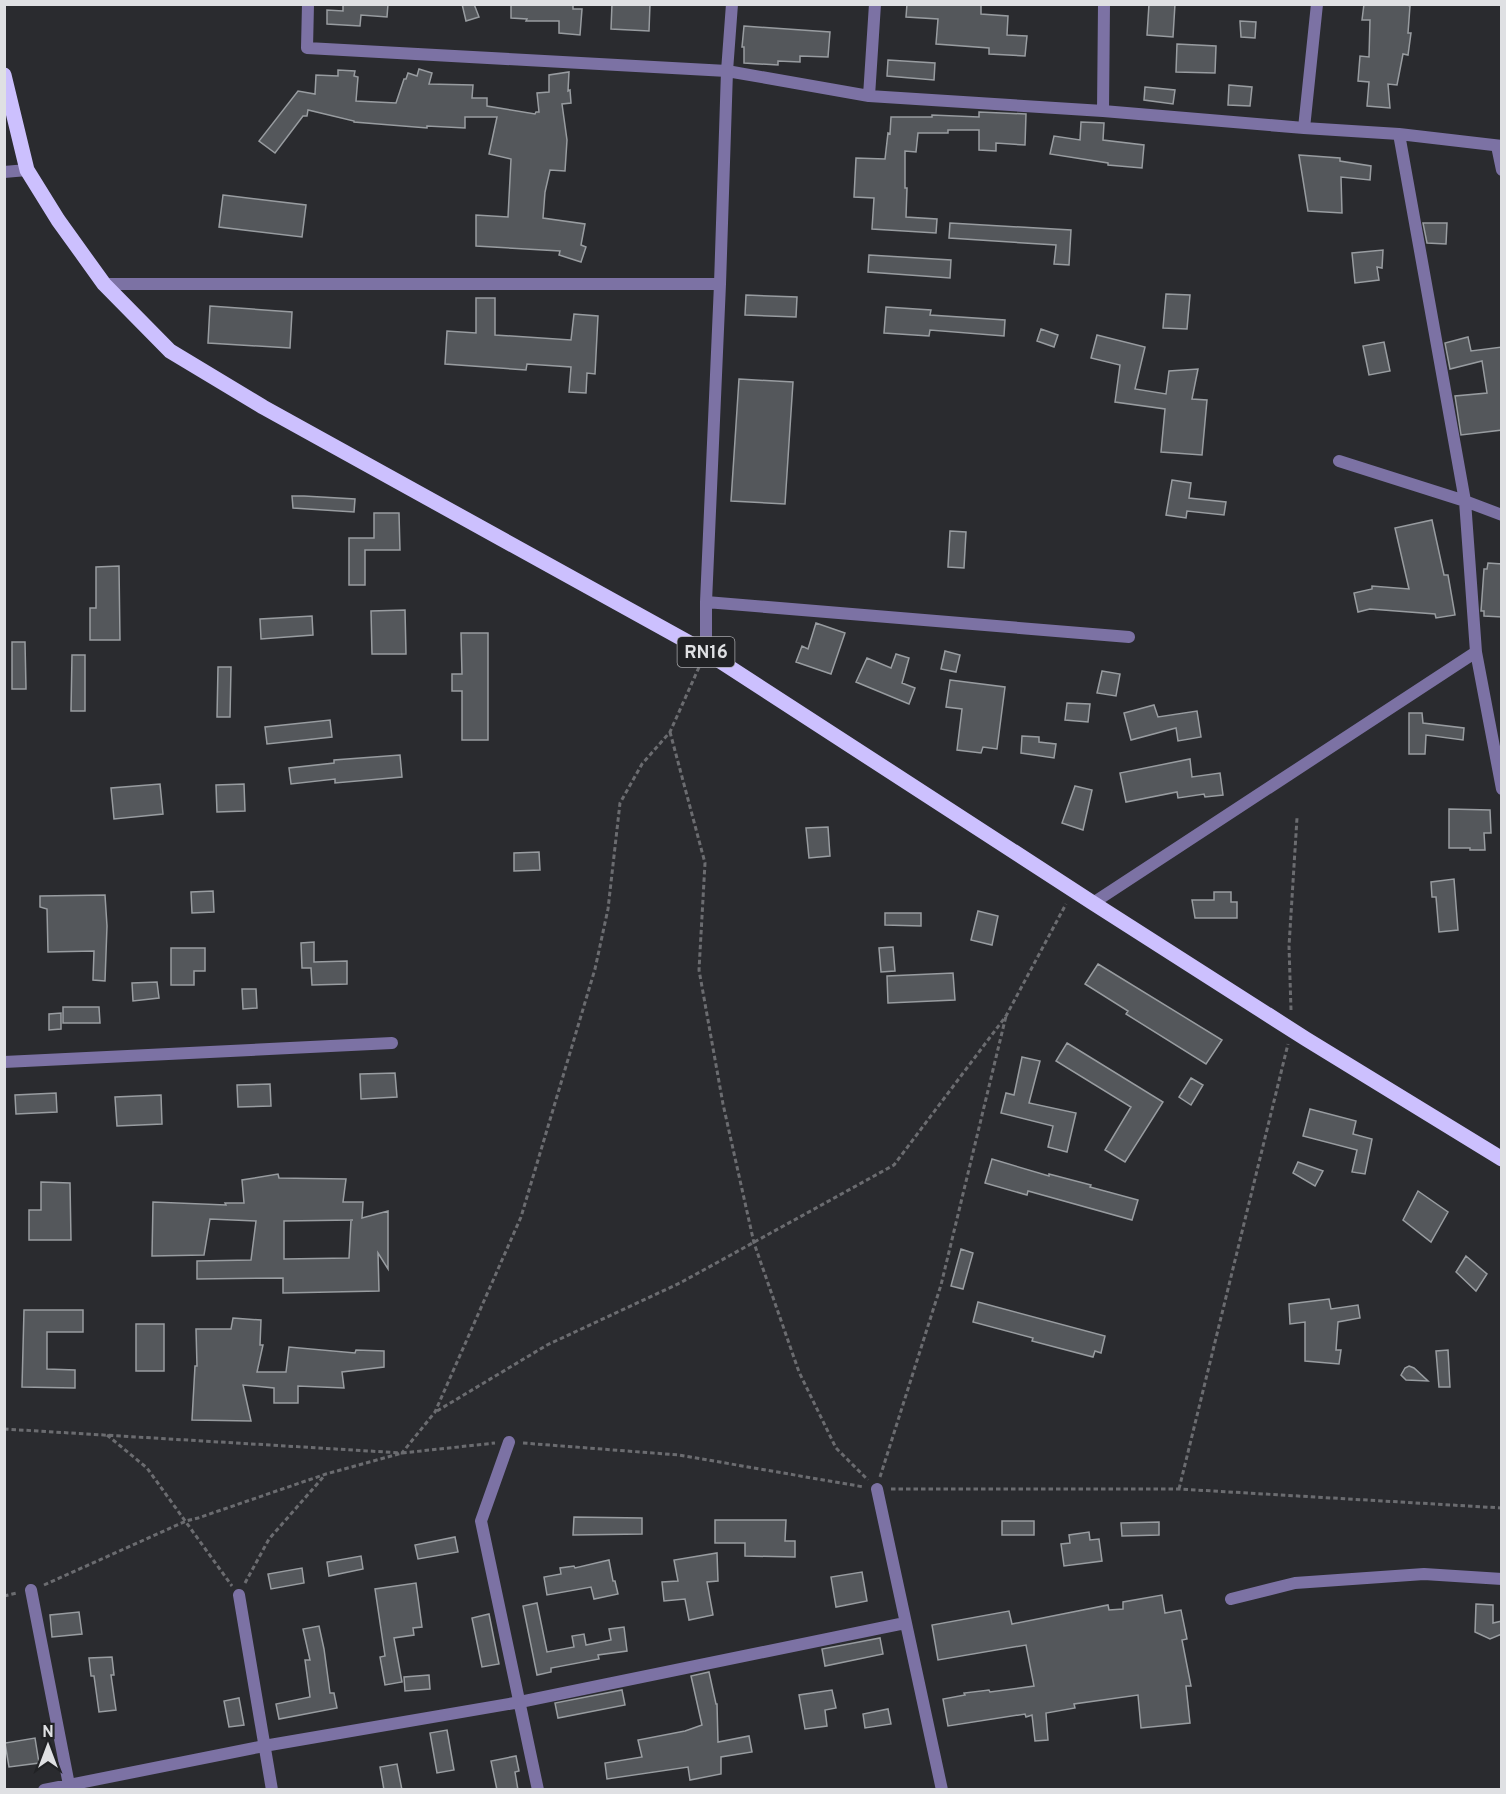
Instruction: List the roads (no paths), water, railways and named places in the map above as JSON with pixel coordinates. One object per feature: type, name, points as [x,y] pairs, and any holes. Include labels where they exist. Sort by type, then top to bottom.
[{"type":"main road","name":"RN16","points":[[4,75],[27,170],[58,220],[104,284],[170,351],[263,406],[706,652],[1093,903],[1502,1159]]},
{"type":"street","points":[[308,4],[308,48],[727,71],[869,96],[1400,134],[1499,146],[1502,170]]},
{"type":"street","points":[[706,652],[706,602],[727,71],[732,4]]},
{"type":"street","points":[[869,96],[875,4]]},
{"type":"street","points":[[1103,111],[1104,4]]},
{"type":"street","points":[[1304,128],[1317,4]]},
{"type":"street","points":[[1400,134],[1465,501],[1476,652],[1502,789]]},
{"type":"street","points":[[4,172],[27,170]]},
{"type":"street","points":[[104,284],[720,284]]},
{"type":"street","points":[[1339,461],[1502,515]]},
{"type":"street","points":[[706,602],[1129,637]]},
{"type":"street","points":[[1093,903],[1476,652]]},
{"type":"street","points":[[4,1062],[392,1043]]},
{"type":"street","points":[[509,1442],[481,1521],[538,1790]]},
{"type":"street","points":[[877,1489],[940,1789]]},
{"type":"street","points":[[1231,1599],[1307,1582],[1424,1574],[1502,1579]]},
{"type":"street","points":[[31,1590],[70,1787]]},
{"type":"street","points":[[239,1595],[272,1790]]},
{"type":"street","points":[[44,1790],[70,1787],[264,1746],[520,1702],[905,1623]]}]
